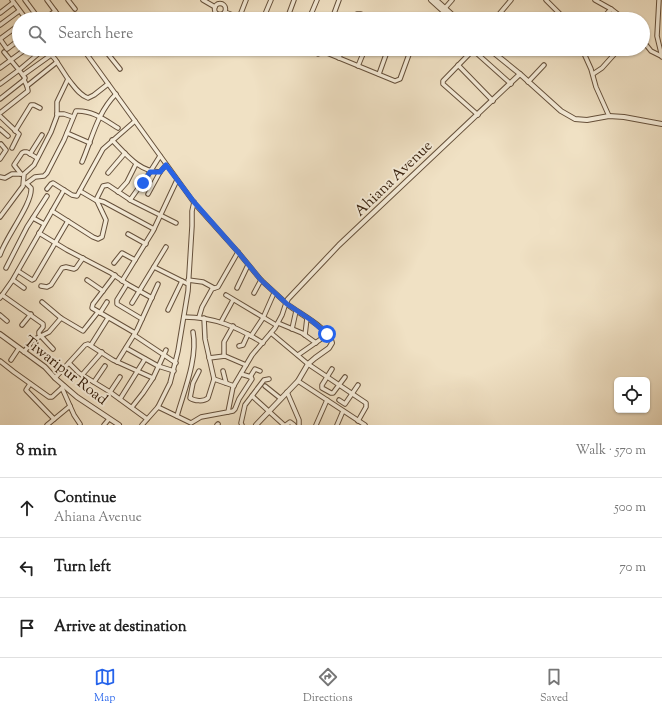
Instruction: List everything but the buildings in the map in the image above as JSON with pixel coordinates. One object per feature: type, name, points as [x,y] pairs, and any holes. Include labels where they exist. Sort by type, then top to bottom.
[{"type":"street","points":[[25,0],[34,12]]},
{"type":"street","points":[[47,0],[55,10]]},
{"type":"street","points":[[68,0],[75,9]]},
{"type":"street","points":[[203,0],[215,7],[216,12]]},
{"type":"street","points":[[243,12],[246,0]]},
{"type":"street","points":[[266,12],[271,0]]},
{"type":"street","points":[[290,12],[294,0]]},
{"type":"street","points":[[313,12],[317,0]]},
{"type":"street","points":[[335,12],[339,0]]},
{"type":"street","points":[[432,0],[445,12]]},
{"type":"street","points":[[436,0],[449,12]]},
{"type":"street","points":[[445,8],[452,0]]},
{"type":"street","points":[[501,12],[511,0]]},
{"type":"street","points":[[546,0],[558,12]]},
{"type":"street","points":[[595,0],[615,12]]},
{"type":"street","points":[[659,0],[657,31],[662,56]]},
{"type":"street","points":[[0,13],[12,1],[20,11]]},
{"type":"street","points":[[215,7],[223,2],[225,12]]},
{"type":"street","points":[[608,12],[611,9]]},
{"type":"street","points":[[0,26],[12,17]]},
{"type":"street","points":[[12,31],[0,39],[10,60],[24,75],[24,80],[28,86]]},
{"type":"street","points":[[0,55],[12,45]]},
{"type":"street","points":[[650,50],[662,56]]},
{"type":"street","points":[[0,68],[16,56]]},
{"type":"street","points":[[0,84],[36,56]]},
{"type":"street","points":[[24,75],[50,56]]},
{"type":"street","points":[[52,56],[78,92],[86,97],[94,95],[108,84]]},
{"type":"street","points":[[88,56],[194,202],[261,280],[286,303],[327,334],[332,341],[331,346],[308,364],[298,381],[280,398],[256,425]]},
{"type":"street","points":[[110,56],[120,69]]},
{"type":"street","points":[[335,56],[395,81],[399,80],[408,56]]},
{"type":"street","points":[[358,66],[362,56]]},
{"type":"street","points":[[379,74],[385,56]]},
{"type":"street","points":[[467,56],[443,81],[443,84],[478,116]]},
{"type":"street","points":[[480,56],[511,84]]},
{"type":"street","points":[[497,56],[520,74],[561,111],[575,119],[587,120],[608,116],[624,117],[662,124]]},
{"type":"street","points":[[585,56],[608,116]]},
{"type":"street","points":[[593,74],[602,68],[613,56]]},
{"type":"street","points":[[0,113],[16,99],[27,92],[28,86],[57,62]]},
{"type":"street","points":[[458,65],[493,101]]},
{"type":"street","points":[[528,82],[544,65]]},
{"type":"street","name":"Ahiana Avenue","points":[[286,303],[288,299],[339,245],[402,187],[432,156],[478,116],[520,74]]},
{"type":"street","points":[[0,176],[5,178],[12,174],[23,174],[34,165],[51,132],[57,114],[57,102],[68,79]]},
{"type":"street","points":[[0,99],[24,80]]},
{"type":"street","points":[[82,162],[90,143],[91,136],[100,117],[116,94]]},
{"type":"street","points":[[15,131],[31,105],[40,108]]},
{"type":"street","points":[[0,217],[26,183],[35,177],[44,176],[47,173],[67,133],[75,111],[90,112],[118,128]]},
{"type":"street","points":[[57,114],[64,114],[73,117]]},
{"type":"street","points":[[0,116],[19,134],[19,137],[12,148]]},
{"type":"street","points":[[47,189],[52,183],[76,196],[101,152],[112,140],[135,121]]},
{"type":"street","points":[[0,129],[8,136]]},
{"type":"street","points":[[67,133],[90,143]]},
{"type":"street","points":[[30,154],[42,135]]},
{"type":"street","points":[[112,140],[136,164],[150,172],[160,172]]},
{"type":"street","points":[[0,158],[6,150],[1,144]]},
{"type":"street","points":[[0,256],[4,244],[22,214],[31,190],[26,183],[23,174],[14,166],[15,163],[24,152],[37,158]]},
{"type":"street","points":[[108,173],[125,153]]},
{"type":"street","points":[[130,200],[160,156]]},
{"type":"street","points":[[118,192],[127,182],[136,164]]},
{"type":"street","points":[[148,194],[160,172],[166,165]]},
{"type":"street","points":[[122,281],[146,244],[161,216],[177,180]]},
{"type":"street","points":[[96,200],[105,185],[176,224]]},
{"type":"street","points":[[53,349],[40,337],[39,332],[44,324],[2,294],[13,280],[64,190]]},
{"type":"street","points":[[80,191],[154,229]]},
{"type":"street","points":[[6,268],[33,218],[47,196]]},
{"type":"street","points":[[52,211],[98,239],[102,237],[106,220],[96,200]]},
{"type":"street","points":[[142,425],[158,407],[167,391],[174,371],[184,317],[188,282],[192,211],[194,202]]},
{"type":"street","points":[[33,218],[44,224]]},
{"type":"street","points":[[18,271],[32,280],[34,279],[68,221]]},
{"type":"street","points":[[39,233],[54,243],[115,275],[122,281],[152,298]]},
{"type":"street","points":[[128,234],[146,244]]},
{"type":"street","points":[[132,303],[166,247]]},
{"type":"street","points":[[183,396],[198,401],[207,400],[214,379],[201,318],[204,303],[214,288],[218,287],[238,252]]},
{"type":"street","points":[[114,263],[122,253],[135,260]]},
{"type":"street","points":[[41,286],[51,286],[62,268],[66,267],[74,269],[83,258]]},
{"type":"street","points":[[237,288],[248,265]]},
{"type":"street","points":[[154,267],[182,281],[203,282],[214,288]]},
{"type":"street","points":[[115,275],[92,306],[92,309],[134,334],[176,362]]},
{"type":"street","points":[[13,280],[24,288]]},
{"type":"street","points":[[87,280],[103,291]]},
{"type":"street","points":[[254,293],[261,280]]},
{"type":"street","points":[[168,310],[182,281]]},
{"type":"street","points":[[127,284],[117,300],[117,304],[142,319]]},
{"type":"street","points":[[117,362],[142,319],[158,284]]},
{"type":"street","points":[[239,346],[243,345],[263,318],[274,293]]},
{"type":"street","points":[[226,295],[263,318],[305,335],[316,343]]},
{"type":"street","points":[[221,322],[233,300]]},
{"type":"street","points":[[42,302],[61,318],[83,331],[107,302]]},
{"type":"street","points":[[228,412],[229,398],[234,386],[252,355],[277,324],[286,303]]},
{"type":"street","points":[[292,329],[296,311]]},
{"type":"street","points":[[22,326],[31,314]]},
{"type":"street","points":[[0,315],[7,321]]},
{"type":"street","points":[[184,317],[201,318],[221,322],[233,326],[263,342]]},
{"type":"street","points":[[24,352],[34,340],[49,332],[61,318]]},
{"type":"street","points":[[91,345],[108,318]]},
{"type":"street","points":[[305,335],[307,318]]},
{"type":"street","points":[[224,356],[224,342],[233,326]]},
{"type":"street","points":[[177,416],[190,370],[194,349],[193,332]]},
{"type":"street","points":[[271,333],[308,364],[366,403],[367,405],[361,423],[298,381]]},
{"type":"street","name":"Tiwaripur Road","points":[[0,334],[45,367],[63,387],[119,425]]},
{"type":"street","points":[[298,355],[327,334]]},
{"type":"street","points":[[55,378],[85,345],[88,344],[117,362],[153,378]]},
{"type":"street","points":[[12,360],[20,348]]},
{"type":"street","points":[[126,348],[158,366],[174,371]]},
{"type":"street","points":[[132,407],[153,378],[166,350]]},
{"type":"street","points":[[82,375],[102,352]]},
{"type":"street","points":[[209,358],[224,356],[246,365]]},
{"type":"street","points":[[120,399],[145,359]]},
{"type":"street","points":[[0,360],[30,384],[50,397],[52,397],[63,387],[70,406],[80,424]]},
{"type":"street","points":[[69,363],[82,375],[110,392],[147,419]]},
{"type":"street","points":[[94,382],[105,366]]},
{"type":"street","points":[[158,407],[192,424],[201,417],[233,411],[246,386],[252,379],[250,377],[255,368],[260,371]]},
{"type":"street","points":[[332,369],[322,385],[322,388],[325,390],[332,394],[345,377]]},
{"type":"street","points":[[190,398],[193,383],[199,371]]},
{"type":"street","points":[[223,371],[226,383]]},
{"type":"street","points":[[241,374],[250,377]]},
{"type":"street","points":[[110,392],[120,377]]},
{"type":"street","points":[[214,379],[234,386]]},
{"type":"street","points":[[242,425],[241,423],[244,409],[264,380],[269,379]]},
{"type":"street","points":[[30,384],[26,390],[54,419]]},
{"type":"street","points":[[339,400],[345,404],[358,385]]},
{"type":"street","points":[[265,386],[280,398]]},
{"type":"street","points":[[286,392],[299,420],[299,425]]},
{"type":"street","points":[[252,396],[285,425],[290,422],[294,425]]},
{"type":"street","points":[[316,425],[327,400]]},
{"type":"street","points":[[47,425],[70,406]]},
{"type":"street","points":[[337,425],[343,411]]},
{"type":"street","points":[[104,425],[109,419]]},
{"type":"route","points":[[143,183],[150,172],[160,172],[166,165],[194,202],[261,280],[287,304],[311,320],[327,334]]}]
